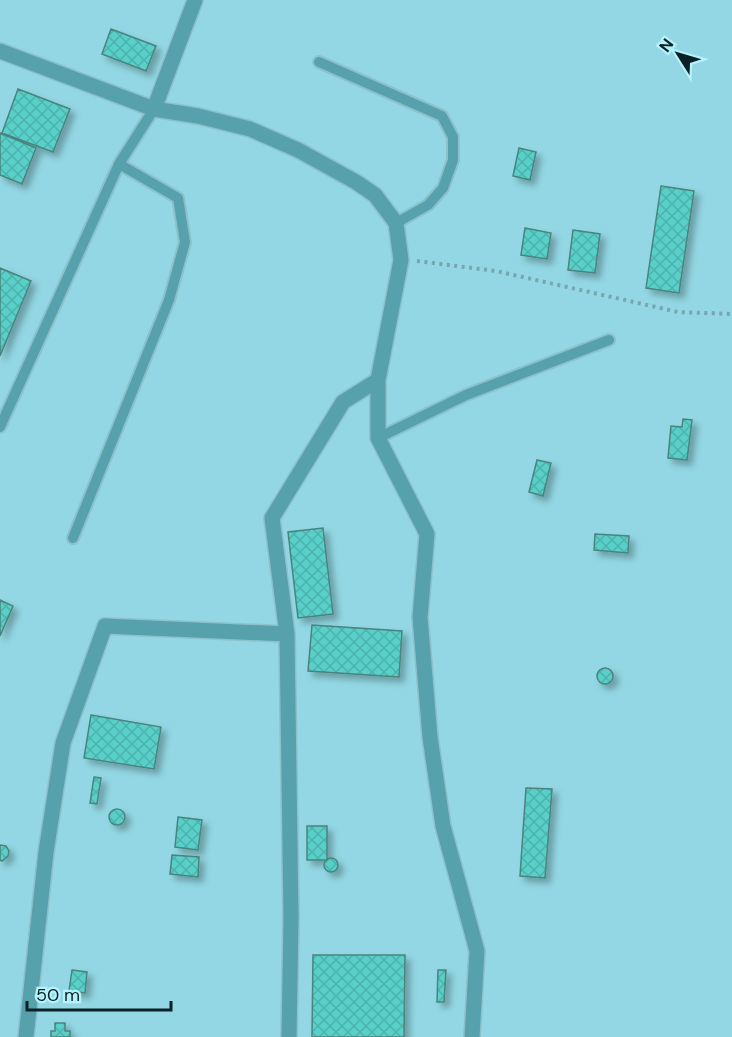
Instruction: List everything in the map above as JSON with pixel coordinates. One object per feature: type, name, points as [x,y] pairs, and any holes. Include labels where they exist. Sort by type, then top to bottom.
[{"type":"street","points":[[154,109],[195,0]]},
{"type":"street","points":[[0,51],[154,109],[198,116],[250,129],[298,150],[356,182],[375,195],[396,223],[401,260],[378,380],[378,438],[427,534],[420,616],[430,737],[443,826],[477,951],[472,1037]]},
{"type":"street","points":[[289,1037],[291,918],[287,634],[272,518],[343,402],[378,380]]},
{"type":"street","points":[[26,1037],[46,852],[63,743],[105,626],[287,634]]},
{"type":"lane","points":[[319,62],[442,116],[453,137],[453,160],[443,188],[428,206],[396,223]]},
{"type":"lane","points":[[0,427],[119,164],[154,109]]},
{"type":"lane","points":[[73,538],[169,300],[185,242],[178,198],[119,164]]},
{"type":"lane","points":[[378,438],[466,395],[609,340]]},
{"type":"path","points":[[401,260],[496,271],[678,312],[732,314]]},
{"type":"shaded area","points":[[0,0],[732,0],[732,1037],[0,1037]]},
{"type":"building","points":[[111,29],[156,46],[146,71],[102,54]]},
{"type":"building","points":[[18,89],[70,109],[53,152],[2,133]]},
{"type":"building","points":[[0,133],[36,148],[22,184],[0,175]]},
{"type":"building","points":[[519,148],[536,152],[530,180],[513,176]]},
{"type":"building","points":[[661,186],[694,191],[679,293],[646,288]]},
{"type":"building","points":[[525,228],[551,233],[547,259],[521,255]]},
{"type":"building","points":[[573,230],[600,234],[595,273],[568,270]]},
{"type":"building","points":[[0,268],[31,281],[0,356]]},
{"type":"building","points":[[683,419],[692,420],[687,460],[668,458],[671,426],[682,427]]},
{"type":"building","points":[[537,460],[551,463],[543,496],[529,492]]},
{"type":"building","points":[[323,528],[333,614],[298,618],[288,532]]},
{"type":"building","points":[[595,534],[629,536],[628,553],[594,550]]},
{"type":"building","points":[[0,600],[13,606],[0,636]]},
{"type":"building","points":[[312,625],[402,631],[399,677],[308,671]]},
{"type":"building","points":[[602,668],[608,668],[613,676],[611,682],[602,684],[597,679],[597,673]]},
{"type":"building","points":[[91,715],[161,727],[154,769],[84,758]]},
{"type":"building","points":[[94,777],[101,778],[97,804],[90,803]]},
{"type":"building","points":[[526,788],[552,789],[545,878],[520,876]]},
{"type":"building","points":[[114,809],[120,809],[125,817],[123,823],[114,825],[109,820],[109,814]]},
{"type":"building","points":[[178,817],[202,820],[198,850],[175,847]]},
{"type":"building","points":[[307,826],[327,826],[327,860],[307,860]]},
{"type":"building","points":[[0,845],[6,846],[9,851],[8,856],[2,861],[0,860]]},
{"type":"building","points":[[172,855],[199,857],[198,877],[170,874]]},
{"type":"building","points":[[331,858],[336,860],[338,865],[336,870],[331,872],[326,870],[324,865],[326,860]]},
{"type":"building","points":[[313,955],[405,955],[404,1037],[312,1037]]},
{"type":"building","points":[[72,970],[87,972],[85,993],[69,991]]},
{"type":"building","points":[[438,970],[446,970],[444,1002],[437,1002]]},
{"type":"building","points":[[55,1023],[65,1023],[65,1031],[70,1031],[70,1037],[51,1037],[51,1031],[55,1031]]}]
